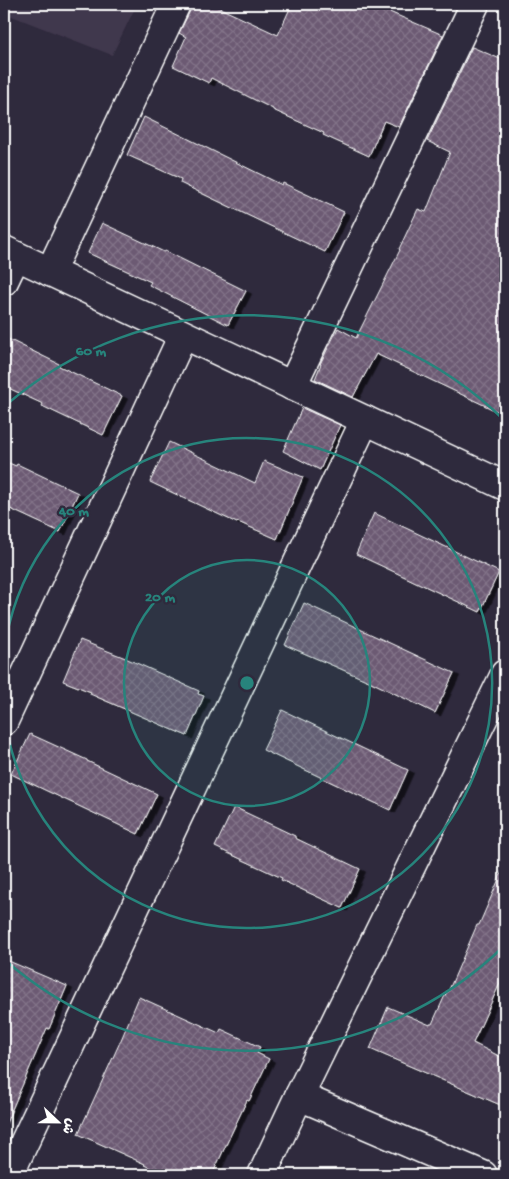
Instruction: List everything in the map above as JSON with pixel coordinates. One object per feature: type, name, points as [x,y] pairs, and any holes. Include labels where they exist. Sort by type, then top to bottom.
[{"type":"street","points":[[50,272],[176,4]]},
{"type":"street","points":[[292,386],[470,5]]},
{"type":"street","points":[[4,281],[10,253],[505,486]]},
{"type":"street","points":[[4,721],[183,335]]},
{"type":"street","points":[[9,1175],[365,420]]},
{"type":"street","points":[[262,1175],[505,674]]},
{"type":"street","points":[[299,1096],[483,1175]]},
{"type":"shaded area","points":[[4,4],[137,4],[112,55],[4,13]]},
{"type":"building","points":[[191,4],[211,4],[278,35],[292,4],[371,4],[443,35],[399,127],[384,121],[369,156],[323,135],[324,133],[273,110],[211,78],[209,83],[173,66],[186,37],[179,33],[190,11]]},
{"type":"building","points":[[472,47],[505,61],[505,415],[376,354],[353,397],[315,379],[320,364],[338,328],[356,338],[400,250],[418,209],[426,212],[450,152],[427,141]]},
{"type":"building","points":[[144,117],[282,185],[283,183],[344,212],[325,252],[180,183],[181,179],[127,155]]},
{"type":"building","points":[[102,223],[165,251],[246,291],[228,325],[149,285],[151,282],[88,253]]},
{"type":"building","points":[[4,337],[122,396],[103,435],[4,386]]},
{"type":"building","points":[[302,408],[340,425],[320,470],[283,451]]},
{"type":"building","points":[[169,442],[255,483],[264,461],[303,477],[277,539],[237,523],[150,482]]},
{"type":"building","points":[[4,461],[16,466],[17,464],[78,493],[60,532],[4,506]]},
{"type":"building","points":[[374,513],[499,572],[480,612],[356,554]]},
{"type":"building","points":[[304,603],[454,673],[435,713],[371,682],[285,645]]},
{"type":"building","points":[[80,640],[199,691],[198,694],[204,696],[187,736],[63,681]]},
{"type":"building","points":[[282,710],[408,770],[390,810],[263,750]]},
{"type":"building","points":[[30,734],[157,794],[138,834],[11,774]]},
{"type":"building","points":[[234,807],[360,869],[342,908],[215,847]]},
{"type":"building","points":[[505,865],[505,972],[473,1043],[505,1059],[505,1107],[370,1049],[388,1007],[430,1025],[432,1024]]},
{"type":"building","points":[[4,959],[67,986],[4,1128]]},
{"type":"building","points":[[139,997],[219,1033],[221,1029],[260,1047],[257,1053],[269,1059],[249,1101],[247,1100],[212,1175],[165,1175],[78,1134]]}]
